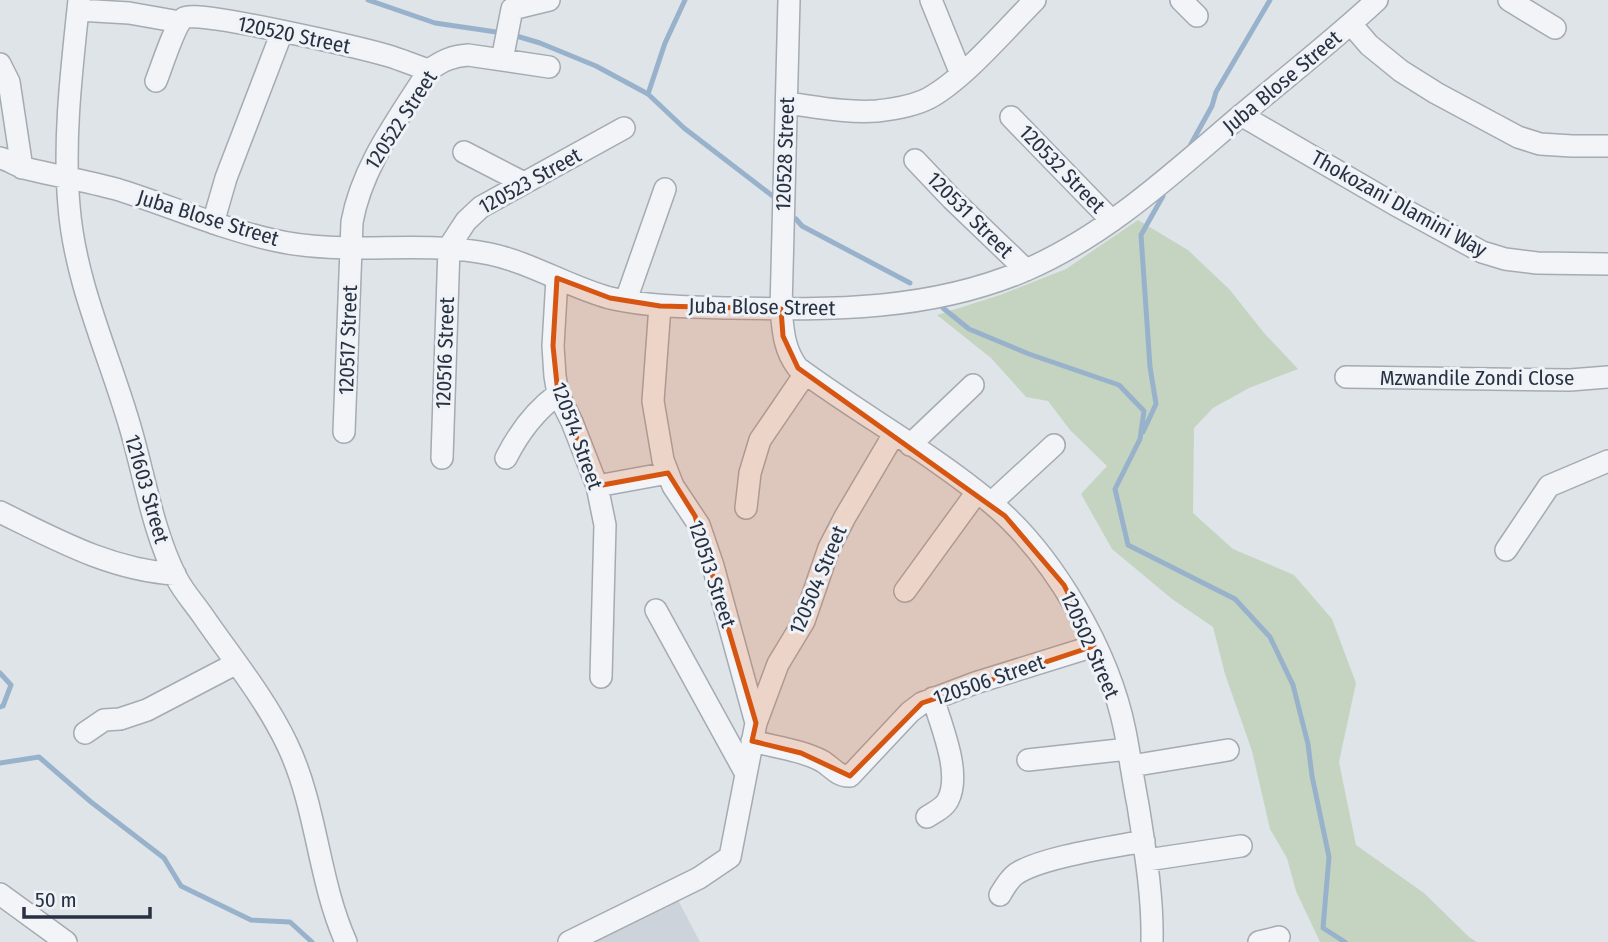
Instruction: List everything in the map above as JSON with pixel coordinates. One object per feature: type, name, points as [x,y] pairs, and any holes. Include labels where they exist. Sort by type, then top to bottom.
[{"type":"street","points":[[504,52],[511,16],[549,0]]},
{"type":"street","name":"120528 Street","points":[[781,309],[789,0]]},
{"type":"street","points":[[931,0],[961,74]]},
{"type":"street","points":[[787,103],[877,111],[899,108],[930,97],[961,74],[1035,0]]},
{"type":"street","points":[[1181,0],[1197,16]]},
{"type":"street","name":"Juba Blose Street","points":[[0,159],[8,160],[22,168],[114,189],[274,241],[351,248],[449,247],[494,255],[531,266],[585,290],[660,306],[781,309],[903,304],[981,286],[1026,270],[1082,241],[1160,185],[1377,0]]},
{"type":"street","points":[[1509,0],[1555,28]]},
{"type":"street","name":"120520 Street","points":[[79,5],[180,22],[188,15],[196,15],[392,57],[429,71]]},
{"type":"street","name":"121603 Street","points":[[79,5],[68,140],[68,178],[74,241],[87,296],[131,430],[157,528],[175,574],[260,696],[289,747],[300,775],[346,942]]},
{"type":"street","points":[[156,81],[180,22]]},
{"type":"street","points":[[1351,24],[1369,44],[1401,71],[1518,137],[1540,144],[1608,146]]},
{"type":"street","points":[[213,223],[226,178],[282,32]]},
{"type":"street","name":"120522 Street","points":[[351,248],[352,222],[358,193],[384,144],[429,71],[440,62],[458,56],[504,52],[549,67]]},
{"type":"street","points":[[0,64],[9,82],[22,168]]},
{"type":"street","name":"Thokozani Dlamini Way","points":[[1241,115],[1482,252],[1505,259],[1537,263],[1608,264]]},
{"type":"street","name":"120532 Street","points":[[1011,117],[1112,221]]},
{"type":"street","name":"120523 Street","points":[[449,247],[471,214],[624,128]]},
{"type":"street","points":[[464,152],[524,183]]},
{"type":"street","name":"120531 Street","points":[[915,160],[1026,270]]},
{"type":"street","points":[[626,300],[665,189]]},
{"type":"street","name":"120516 Street","points":[[442,458],[449,247]]},
{"type":"street","name":"120517 Street","points":[[344,432],[351,248]]},
{"type":"street","name":"120514 Street","points":[[557,278],[553,346],[558,394],[597,486],[605,525],[601,677]]},
{"type":"street","name":"120513 Street","points":[[660,306],[653,401],[661,449],[673,486],[699,525],[713,566],[754,732]]},
{"type":"street","name":"120502 Street","points":[[781,309],[783,336],[798,368],[984,497],[1026,537],[1064,585],[1094,646],[1117,704],[1130,757],[1145,850],[1152,942]]},
{"type":"street","points":[[746,508],[750,473],[760,440],[805,374]]},
{"type":"street","name":"Mzwandile Zondi Close","points":[[1346,377],[1570,380],[1608,377]]},
{"type":"street","name":"120504 Street","points":[[569,942],[699,878],[730,857],[754,732],[778,664],[804,621],[829,548],[845,517],[902,440],[973,385]]},
{"type":"street","points":[[506,458],[522,429],[536,412],[558,394]]},
{"type":"street","points":[[905,591],[984,497],[1054,445]]},
{"type":"street","points":[[1506,550],[1549,485],[1608,461]]},
{"type":"street","points":[[597,486],[668,473]]},
{"type":"street","points":[[0,512],[32,530],[110,562],[151,573],[175,574]]},
{"type":"street","points":[[656,610],[745,772]]},
{"type":"street","name":"120506 Street","points":[[754,732],[820,760],[841,776],[850,776],[910,712],[933,698],[975,682],[1094,646]]},
{"type":"street","points":[[85,733],[104,720],[120,719],[147,710],[236,664]]},
{"type":"street","points":[[926,817],[948,801],[953,779],[946,740],[933,698]]},
{"type":"street","points":[[1028,760],[1228,750]]},
{"type":"street","points":[[1000,895],[1012,878],[1027,868],[1056,859],[1145,850],[1241,846]]},
{"type":"street","points":[[0,894],[66,942]]},
{"type":"highlighted area","points":[[557,278],[610,298],[660,306],[781,309],[783,336],[798,368],[1005,516],[1064,585],[1094,646],[922,703],[850,776],[801,753],[752,741],[756,723],[695,516],[668,473],[597,486],[558,394],[553,346]]},
{"type":"shaded area","points":[[678,900],[700,942],[590,942]]},
{"type":"green space","points":[[1138,220],[1188,250],[1230,290],[1264,333],[1298,369],[1249,388],[1213,408],[1194,428],[1193,513],[1233,549],[1294,575],[1332,619],[1356,683],[1339,762],[1356,845],[1424,893],[1477,942],[1320,942],[1296,891],[1287,858],[1270,829],[1252,751],[1225,674],[1213,627],[1172,599],[1112,549],[1081,494],[1107,466],[1070,430],[1048,401],[1026,397],[991,358],[937,315],[1000,295],[1066,269]]},
{"type":"waterway","points":[[368,0],[435,23],[503,33]]},
{"type":"waterway","points":[[648,94],[665,43],[685,0]]},
{"type":"waterway","points":[[1191,144],[1212,106],[1216,92],[1270,0]]},
{"type":"waterway","points":[[513,35],[596,66],[648,94],[684,128],[774,197]]},
{"type":"waterway","points":[[1143,432],[1156,404],[1150,367],[1141,235],[1163,196]]},
{"type":"waterway","points":[[796,219],[802,226],[910,283]]},
{"type":"waterway","points":[[943,308],[969,329],[1029,354],[1119,385],[1144,411],[1140,439],[1115,489],[1128,545],[1235,599],[1270,637],[1293,685],[1308,744],[1329,857],[1323,928],[1345,942]]},
{"type":"waterway","points":[[0,673],[11,685],[3,706],[0,707]]},
{"type":"waterway","points":[[0,763],[39,757],[91,802],[164,858],[181,886],[251,920],[290,922],[312,942]]}]
